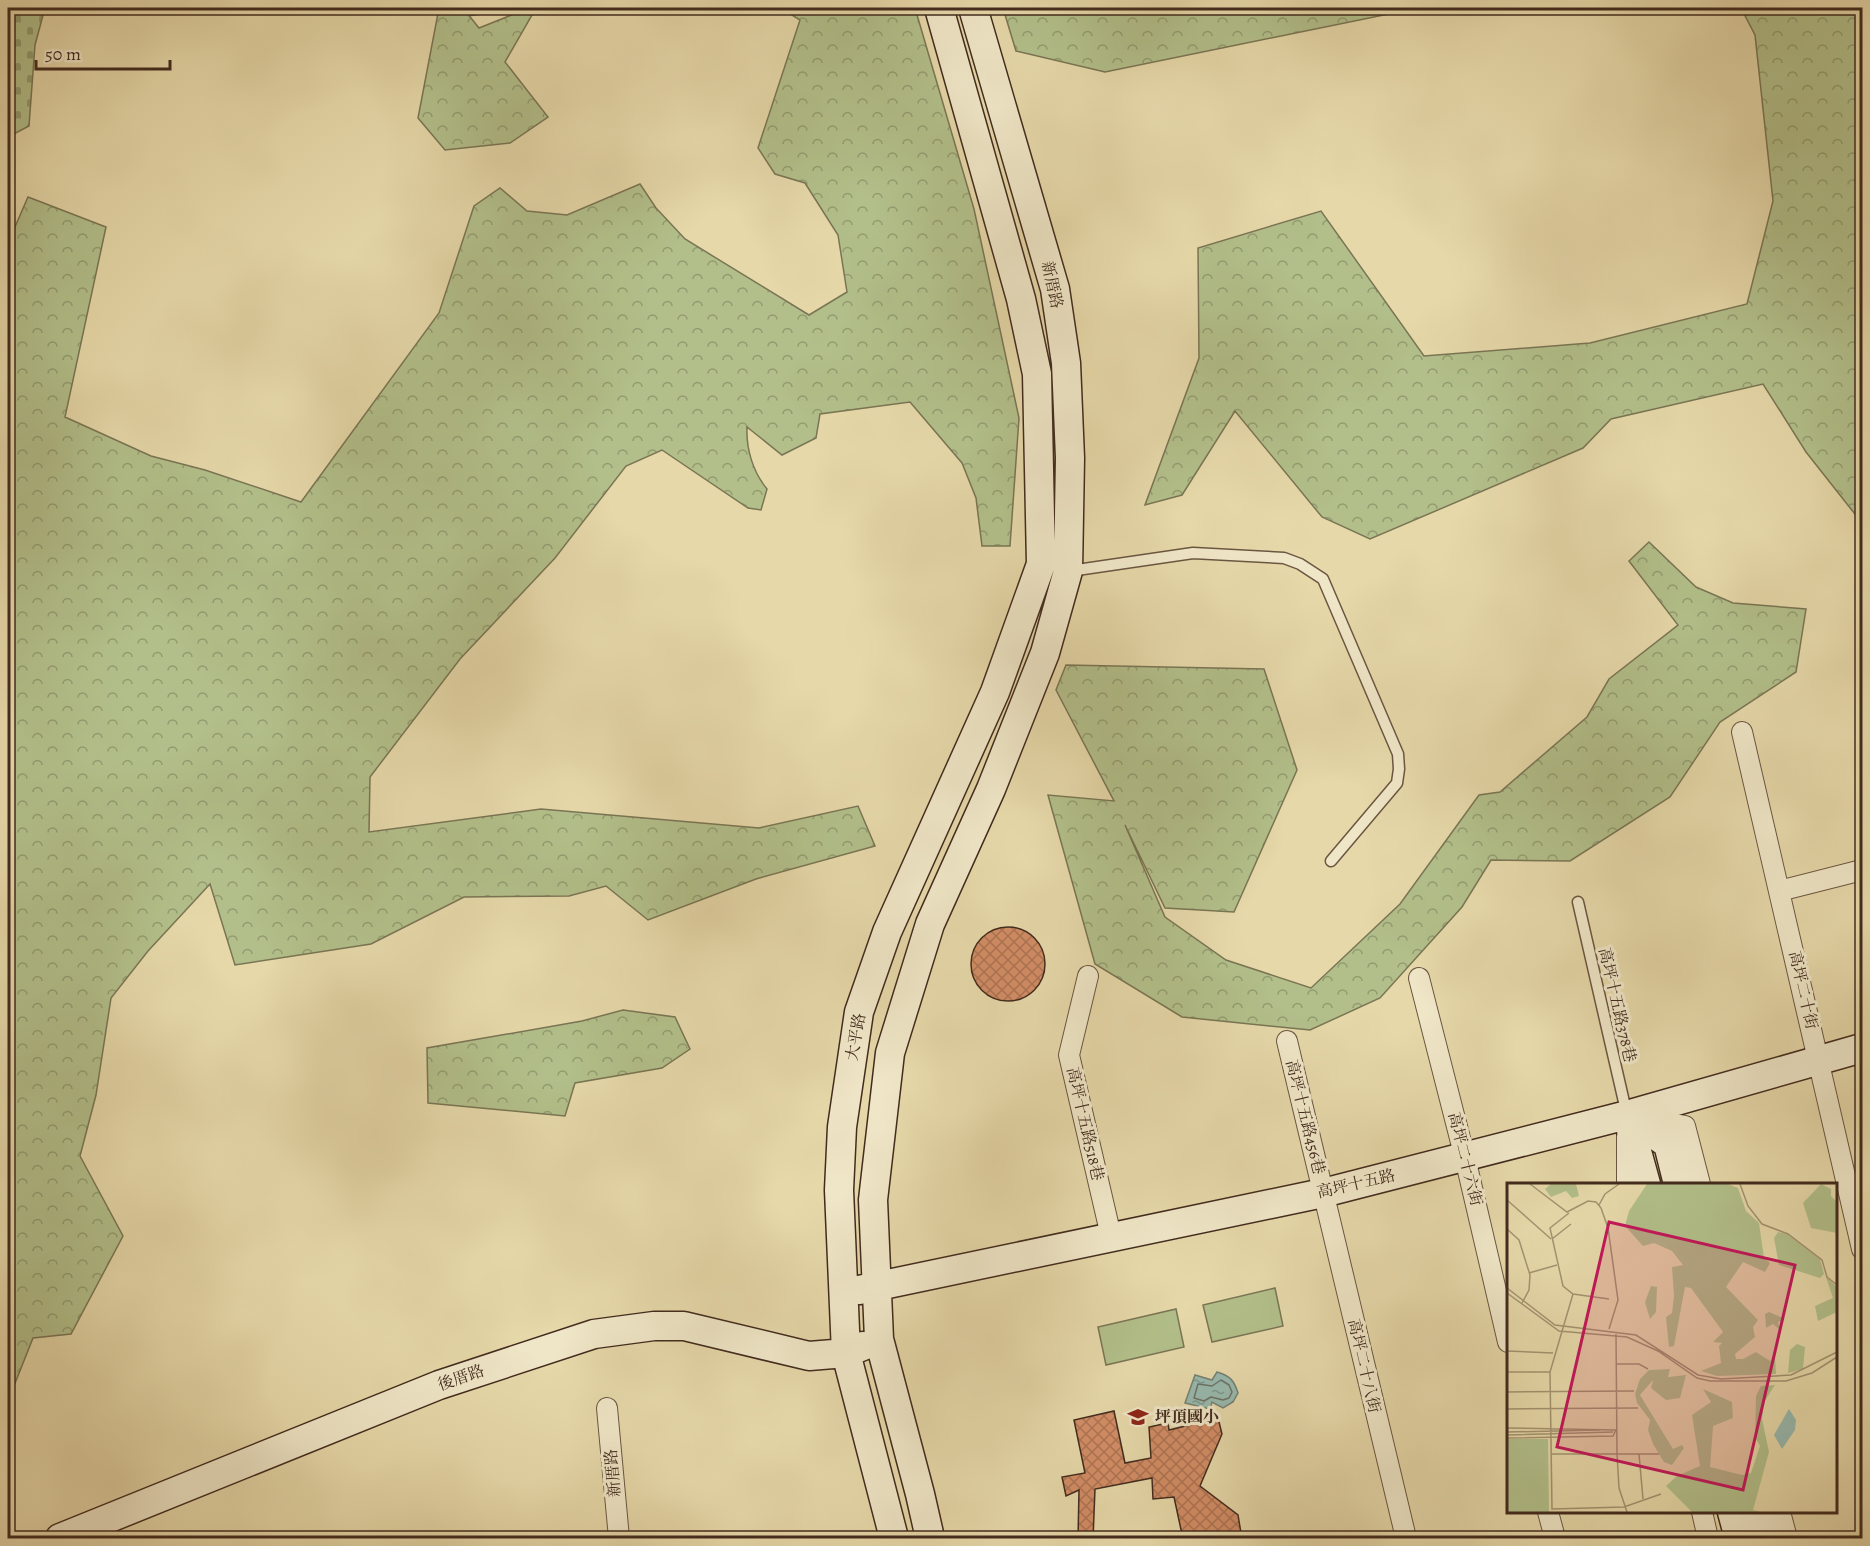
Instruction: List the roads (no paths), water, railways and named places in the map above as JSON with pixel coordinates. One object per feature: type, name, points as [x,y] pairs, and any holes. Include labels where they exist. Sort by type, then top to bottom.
[{"type":"street","name":"新厝路","points":[[939,8],[1021,299],[1036,374],[1050,572]]},
{"type":"street","name":"新厝路","points":[[973,8],[1054,289],[1066,363],[1070,458],[1050,572]]},
{"type":"street","points":[[930,1539],[879,1339],[873,1200],[890,1053],[930,924],[990,789],[1045,653],[1050,572]]},
{"type":"street","name":"大平路","points":[[894,1539],[846,1353],[842,1294],[838,1190],[842,1127],[859,1012],[886,932],[1050,572]]},
{"type":"street","name":"高坪二十街","points":[[1742,732],[1858,1210],[1863,1249]]},
{"type":"street","points":[[1779,891],[1863,870]]},
{"type":"street","name":"高坪十五路518巷","points":[[1088,976],[1070,1054],[1110,1236]]},
{"type":"street","name":"高坪二十六街","points":[[1419,978],[1507,1334]]},
{"type":"street","name":"高坪十五路456巷","points":[[1287,1041],[1323,1193]]},
{"type":"street","name":"高坪十五路","points":[[842,1294],[1323,1193],[1627,1115],[1863,1048]]},
{"type":"street","points":[[1626,1183],[1627,1115]]},
{"type":"street","points":[[1627,1115],[1645,1183]]},
{"type":"street","points":[[1627,1115],[1668,1144],[1678,1183]]},
{"type":"street","points":[[1627,1115],[1686,1126],[1700,1183]]},
{"type":"street","name":"高坪二十八街","points":[[1323,1193],[1406,1539]]},
{"type":"street","name":"後厝路","points":[[60,1539],[439,1385],[594,1334],[654,1326],[684,1326],[809,1356],[846,1353],[879,1339]]},
{"type":"street","name":"新厝路","points":[[607,1408],[619,1539]]},
{"type":"street","points":[[1548,1513],[1555,1539]]},
{"type":"street","points":[[1702,1513],[1708,1539]]},
{"type":"street","points":[[1732,1513],[1739,1539]]},
{"type":"street","points":[[1757,1513],[1764,1539]]},
{"type":"street","points":[[1780,1513],[1787,1539]]},
{"type":"lane","points":[[1050,572],[1193,553],[1284,558],[1300,564],[1323,579],[1398,754],[1399,769],[1397,783],[1331,861]]},
{"type":"lane","name":"高坪十五路378巷","points":[[1578,902],[1627,1115]]},
{"type":"water","points":[[464,8],[516,8],[469,16]]},
{"type":"water","points":[[1217,1372],[1231,1379],[1235,1385],[1238,1393],[1233,1402],[1223,1408],[1212,1402],[1210,1409],[1185,1403],[1195,1375],[1212,1380]]},
{"type":"place","name":"坪頂國小","points":[[1138,1417]]}]
